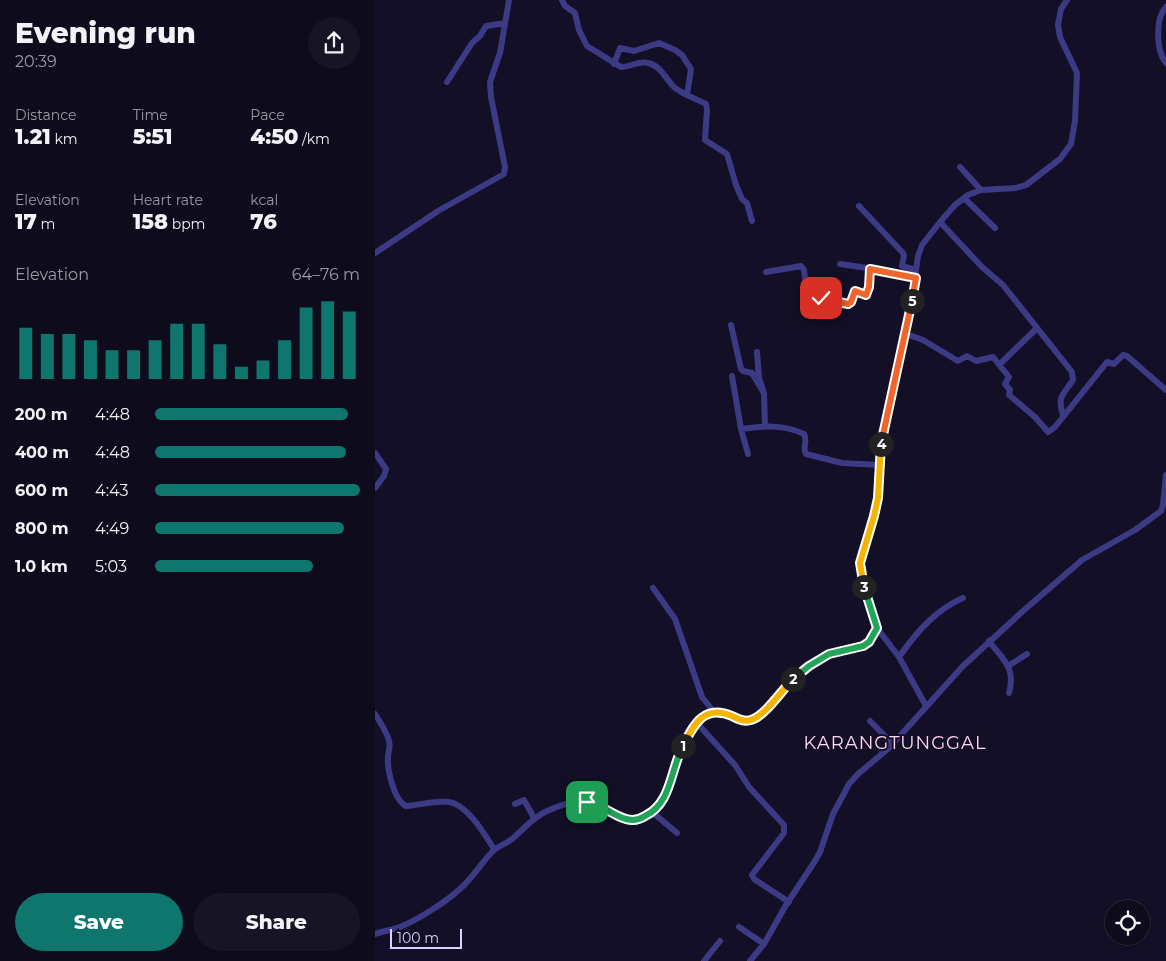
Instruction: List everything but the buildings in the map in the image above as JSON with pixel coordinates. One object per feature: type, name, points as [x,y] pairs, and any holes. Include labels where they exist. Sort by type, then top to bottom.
[{"type":"street","points":[[375,253],[438,211],[504,174],[505,167],[490,88],[491,76],[500,53],[509,0]]},
{"type":"street","points":[[562,0],[564,5],[575,14],[579,30],[587,46],[614,64],[627,67],[643,62],[652,64],[662,72],[675,88],[705,104],[707,109],[705,140],[727,154],[736,185],[742,199],[747,203],[752,221]]},
{"type":"street","points":[[926,706],[899,657],[877,628],[861,575],[860,563],[878,498],[883,429],[905,334],[922,245],[940,222],[964,198],[981,190],[1016,188],[1026,185],[1060,159],[1071,144],[1075,121],[1077,73],[1060,37],[1058,25],[1061,9],[1067,0]]},
{"type":"street","points":[[1166,7],[1161,16],[1159,32],[1159,48],[1161,56],[1166,63]]},
{"type":"street","points":[[447,82],[472,43],[481,36],[485,26],[505,23]]},
{"type":"street","points":[[614,64],[621,48],[634,50],[658,43],[664,44],[679,53],[690,67],[691,73],[687,95]]},
{"type":"street","points":[[961,167],[981,190]]},
{"type":"street","points":[[964,198],[995,228]]},
{"type":"street","points":[[859,206],[903,254],[902,266],[916,270]]},
{"type":"street","points":[[940,222],[982,267],[1003,285],[1067,365],[1073,375],[1073,380],[1061,396],[1063,415]]},
{"type":"street","points":[[840,264],[916,278]]},
{"type":"street","points":[[766,272],[801,266],[804,270],[807,297],[826,298],[848,304],[851,302],[855,291],[867,294],[870,269]]},
{"type":"street","points":[[731,325],[741,370],[752,372],[764,394]]},
{"type":"street","points":[[1000,364],[1037,329]]},
{"type":"street","points":[[905,334],[925,341],[958,361],[967,356],[976,361],[993,357],[1009,377],[1005,384],[1010,390],[1008,394],[1049,432],[1107,362],[1114,364],[1123,355],[1127,356],[1166,390]]},
{"type":"street","points":[[757,352],[759,378],[764,394],[765,426]]},
{"type":"street","points":[[732,376],[741,429],[748,454]]},
{"type":"street","points":[[741,429],[765,426],[785,427],[804,434],[804,452],[806,454],[842,463],[879,465]]},
{"type":"street","points":[[375,453],[385,469],[384,476],[375,488]]},
{"type":"street","points":[[750,961],[765,944],[820,852],[833,814],[849,784],[893,744],[963,666],[989,641],[1082,560],[1135,530],[1161,511],[1166,475]]},
{"type":"street","points":[[653,588],[675,619],[702,697],[715,712]]},
{"type":"street","points":[[899,657],[927,622],[945,607],[963,598]]},
{"type":"street","points":[[375,934],[402,926],[440,904],[461,888],[494,849],[512,839],[534,818],[547,811],[580,802],[598,805],[618,816],[631,820],[638,820],[652,812],[664,800],[679,753],[696,722],[706,714],[715,712],[722,712],[745,720],[755,718],[767,708],[798,673],[829,654],[863,646],[869,642],[877,628]]},
{"type":"street","points":[[989,641],[1008,666],[1012,676],[1009,693]]},
{"type":"street","points":[[1008,666],[1027,654]]},
{"type":"street","points":[[375,714],[389,742],[389,768],[399,801],[407,806],[445,802],[454,804],[470,816],[494,849]]},
{"type":"street","points":[[870,721],[893,744]]},
{"type":"street","points":[[696,722],[735,765],[749,786],[784,825],[784,833],[752,875],[789,902]]},
{"type":"street","points":[[515,804],[524,800],[534,818]]},
{"type":"street","points":[[652,812],[677,833]]},
{"type":"street","points":[[739,927],[765,944]]},
{"type":"street","points":[[705,961],[720,941]]},
{"type":"district","name":"KARANGTUNGGAL","points":[[895,743]]},
{"type":"route","points":[[587,802],[591,802],[618,816],[631,820],[638,820],[647,815],[664,800],[679,753],[696,722],[702,717],[709,713],[722,712],[741,720],[755,718],[767,708],[798,673],[829,654],[863,646],[869,642],[877,628],[861,575],[860,563],[878,498],[879,454],[883,429],[909,321],[916,278],[870,269],[869,287],[866,295],[855,291],[851,302],[848,304],[821,298]]}]
